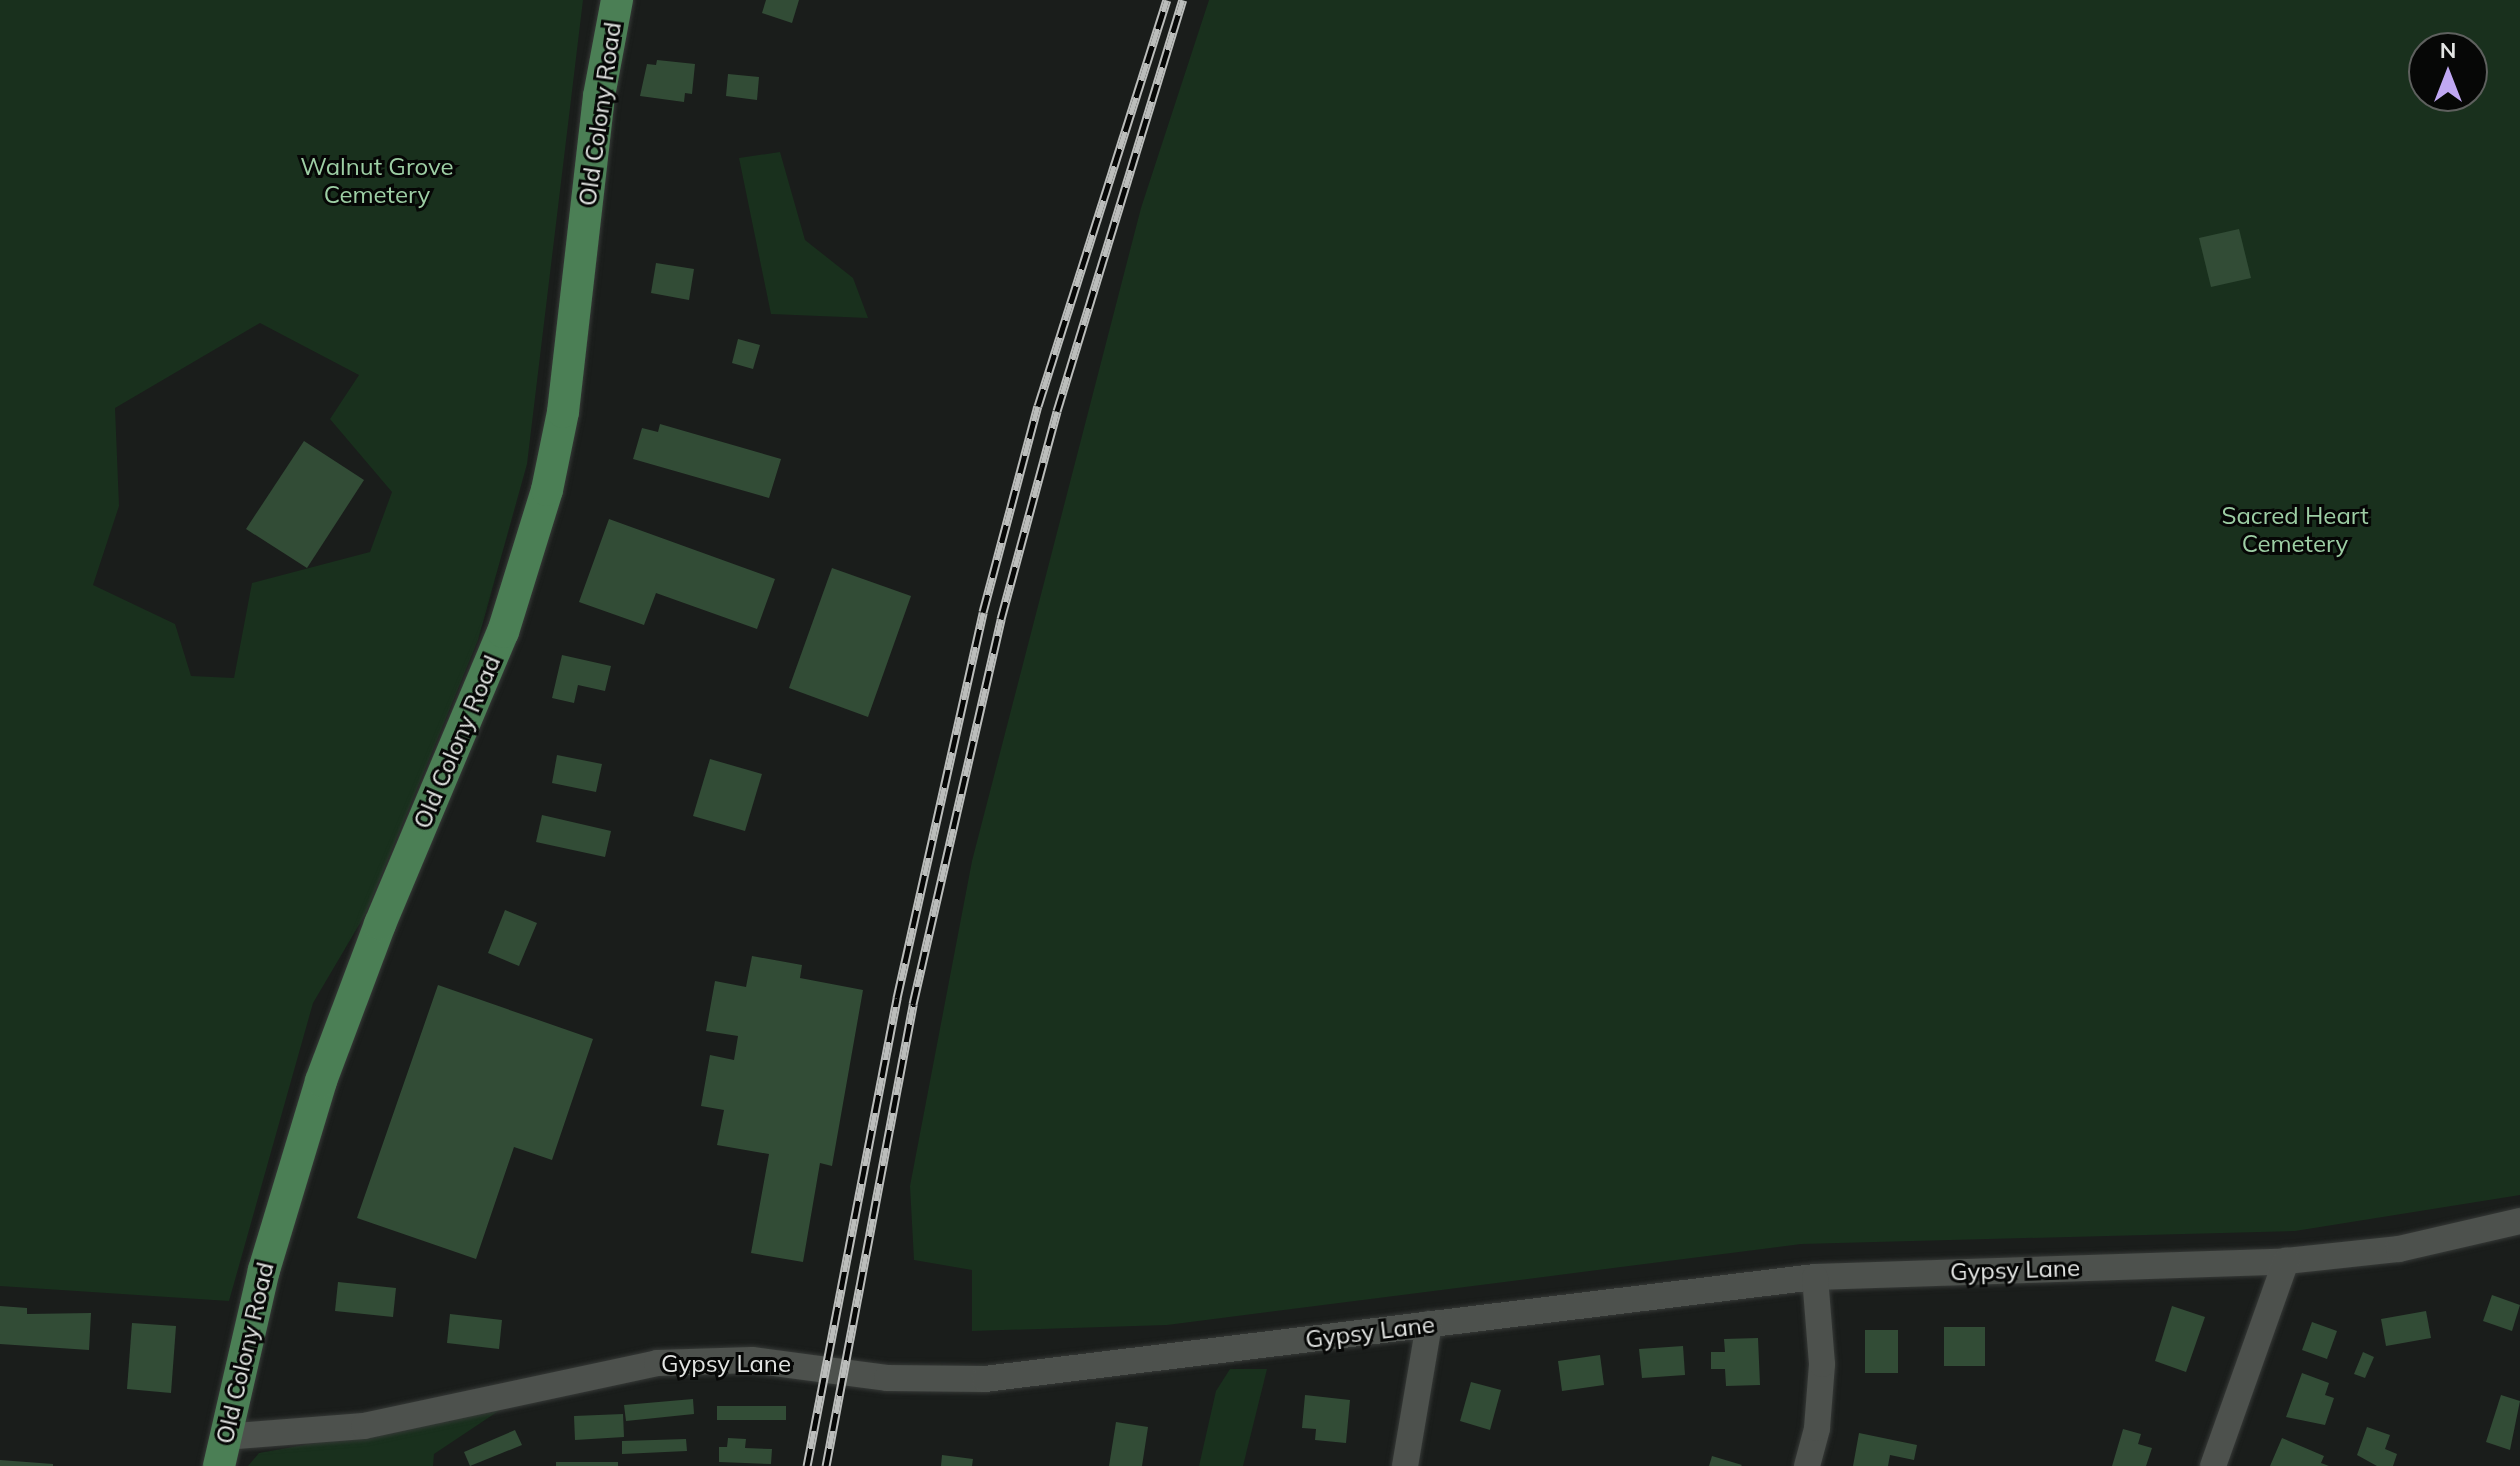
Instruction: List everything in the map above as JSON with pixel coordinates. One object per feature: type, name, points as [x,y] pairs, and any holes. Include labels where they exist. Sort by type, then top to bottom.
[{"type":"main road","name":"Old Colony Road","points":[[222,1452],[264,1270],[321,1081],[528,559],[563,412],[599,96],[617,0]]},
{"type":"street","name":"Gypsy Lane","points":[[222,1452],[364,1426],[657,1363],[752,1360],[887,1378],[985,1379],[1815,1277],[2286,1261],[2399,1249],[2520,1221]]},
{"type":"street","points":[[2213,1466],[2286,1261]]},
{"type":"street","points":[[1807,1466],[1817,1428],[1822,1364],[1815,1277]]},
{"type":"street","points":[[1405,1466],[1429,1324]]},
{"type":"green space","name":"Walnut Grove Cemetery","points":[[0,0],[583,0],[527,464],[478,640],[366,913],[313,1003],[229,1301],[0,1286]],"holes":[[[260,323],[359,375],[330,419],[392,492],[370,552],[252,583],[234,678],[191,676],[175,624],[93,585],[119,506],[115,408]]]},
{"type":"green space","name":"Sacred Heart Cemetery","points":[[1209,0],[2520,0],[2520,1195],[2295,1231],[1801,1244],[1167,1325],[972,1331],[972,1270],[914,1260],[910,1186],[972,861],[1141,208]]},
{"type":"green space","points":[[780,152],[805,240],[853,278],[868,318],[771,314],[739,158]]},
{"type":"green space","points":[[1230,1369],[1267,1369],[1243,1466],[1199,1466],[1216,1391]]},
{"type":"green space","points":[[500,1410],[434,1454],[433,1466],[248,1466],[259,1453]]},
{"type":"building","points":[[766,0],[799,0],[792,23],[762,13]]},
{"type":"building","points":[[657,60],[695,64],[692,94],[685,93],[684,102],[640,96],[647,64],[656,65]]},
{"type":"building","points":[[728,74],[759,77],[757,100],[726,96]]},
{"type":"building","points":[[2239,229],[2251,278],[2211,287],[2199,238]]},
{"type":"building","points":[[656,263],[694,269],[689,300],[651,293]]},
{"type":"building","points":[[738,339],[760,345],[753,369],[732,363]]},
{"type":"building","points":[[660,424],[781,459],[769,498],[633,459],[642,428],[658,432]]},
{"type":"building","points":[[304,441],[364,480],[307,568],[246,529]]},
{"type":"building","points":[[609,519],[775,579],[757,629],[656,593],[644,625],[579,602]]},
{"type":"building","points":[[832,568],[911,596],[868,717],[789,688]]},
{"type":"building","points":[[562,655],[611,666],[605,691],[578,685],[574,703],[552,698]]},
{"type":"building","points":[[557,755],[602,764],[596,792],[552,783]]},
{"type":"building","points":[[710,759],[762,774],[745,831],[693,816]]},
{"type":"building","points":[[542,815],[611,831],[605,857],[536,842]]},
{"type":"building","points":[[505,910],[537,923],[519,966],[488,953]]},
{"type":"building","points":[[752,956],[802,965],[800,978],[863,990],[832,1166],[820,1163],[803,1262],[751,1253],[769,1154],[717,1145],[724,1110],[701,1106],[710,1055],[734,1060],[738,1036],[706,1031],[715,981],[746,987]]},
{"type":"building","points":[[438,985],[593,1039],[552,1160],[514,1147],[476,1259],[357,1218]]},
{"type":"building","points":[[338,1282],[396,1288],[393,1317],[335,1311]]},
{"type":"building","points":[[2492,1295],[2520,1305],[2512,1331],[2483,1321]]},
{"type":"building","points":[[0,1306],[27,1308],[27,1314],[91,1313],[89,1350],[0,1344]]},
{"type":"building","points":[[2172,1306],[2205,1317],[2186,1372],[2155,1361]]},
{"type":"building","points":[[2426,1311],[2431,1338],[2386,1346],[2381,1319]]},
{"type":"building","points":[[450,1314],[502,1320],[499,1349],[447,1343]]},
{"type":"building","points":[[2312,1322],[2337,1331],[2327,1359],[2302,1350]]},
{"type":"building","points":[[132,1323],[176,1326],[171,1393],[127,1389]]},
{"type":"building","points":[[1944,1327],[1985,1327],[1985,1366],[1944,1366]]},
{"type":"building","points":[[1865,1330],[1898,1330],[1898,1373],[1865,1373]]},
{"type":"building","points":[[1758,1338],[1760,1385],[1726,1386],[1725,1369],[1711,1369],[1711,1352],[1725,1352],[1724,1339]]},
{"type":"building","points":[[1683,1346],[1685,1375],[1642,1378],[1639,1349]]},
{"type":"building","points":[[2363,1352],[2374,1357],[2365,1378],[2354,1374]]},
{"type":"building","points":[[1600,1355],[1604,1385],[1562,1391],[1558,1361]]},
{"type":"building","points":[[2302,1373],[2329,1383],[2325,1395],[2334,1398],[2325,1425],[2286,1417]]},
{"type":"building","points":[[1471,1382],[1501,1390],[1490,1430],[1460,1421]]},
{"type":"building","points":[[1305,1395],[1350,1400],[1346,1443],[1315,1440],[1316,1429],[1302,1428]]},
{"type":"building","points":[[2501,1395],[2520,1401],[2510,1450],[2486,1442]]},
{"type":"building","points":[[693,1399],[694,1414],[626,1421],[624,1405]]},
{"type":"building","points":[[717,1406],[786,1406],[786,1420],[717,1420]]},
{"type":"building","points":[[623,1414],[624,1437],[575,1440],[574,1416]]},
{"type":"building","points":[[1116,1422],[1148,1427],[1142,1466],[1109,1466]]},
{"type":"building","points":[[2367,1427],[2390,1435],[2385,1449],[2397,1454],[2393,1466],[2377,1466],[2357,1455]]},
{"type":"building","points":[[2123,1429],[2141,1434],[2138,1444],[2152,1448],[2146,1466],[2112,1466]]},
{"type":"building","points":[[515,1430],[522,1445],[470,1466],[464,1452]]},
{"type":"building","points":[[1859,1433],[1917,1445],[1914,1460],[1890,1455],[1888,1466],[1853,1466]]},
{"type":"building","points":[[728,1438],[746,1439],[745,1448],[772,1449],[771,1464],[719,1462],[719,1447],[727,1447]]},
{"type":"building","points":[[2282,1438],[2324,1456],[2321,1463],[2329,1466],[2270,1466]]},
{"type":"building","points":[[686,1439],[687,1451],[622,1454],[622,1441]]},
{"type":"building","points":[[942,1455],[973,1459],[972,1466],[941,1466]]},
{"type":"building","points":[[1712,1456],[1742,1465],[1709,1466]]},
{"type":"building","points":[[0,1460],[53,1464],[53,1466],[0,1466]]},
{"type":"building","points":[[556,1462],[618,1462],[618,1466],[556,1466]]},
{"type":"railway","points":[[807,1466],[897,998],[983,612],[1038,406],[1167,0]]},
{"type":"railway","points":[[826,1466],[913,1004],[1001,619],[1057,411],[1183,0]]}]
